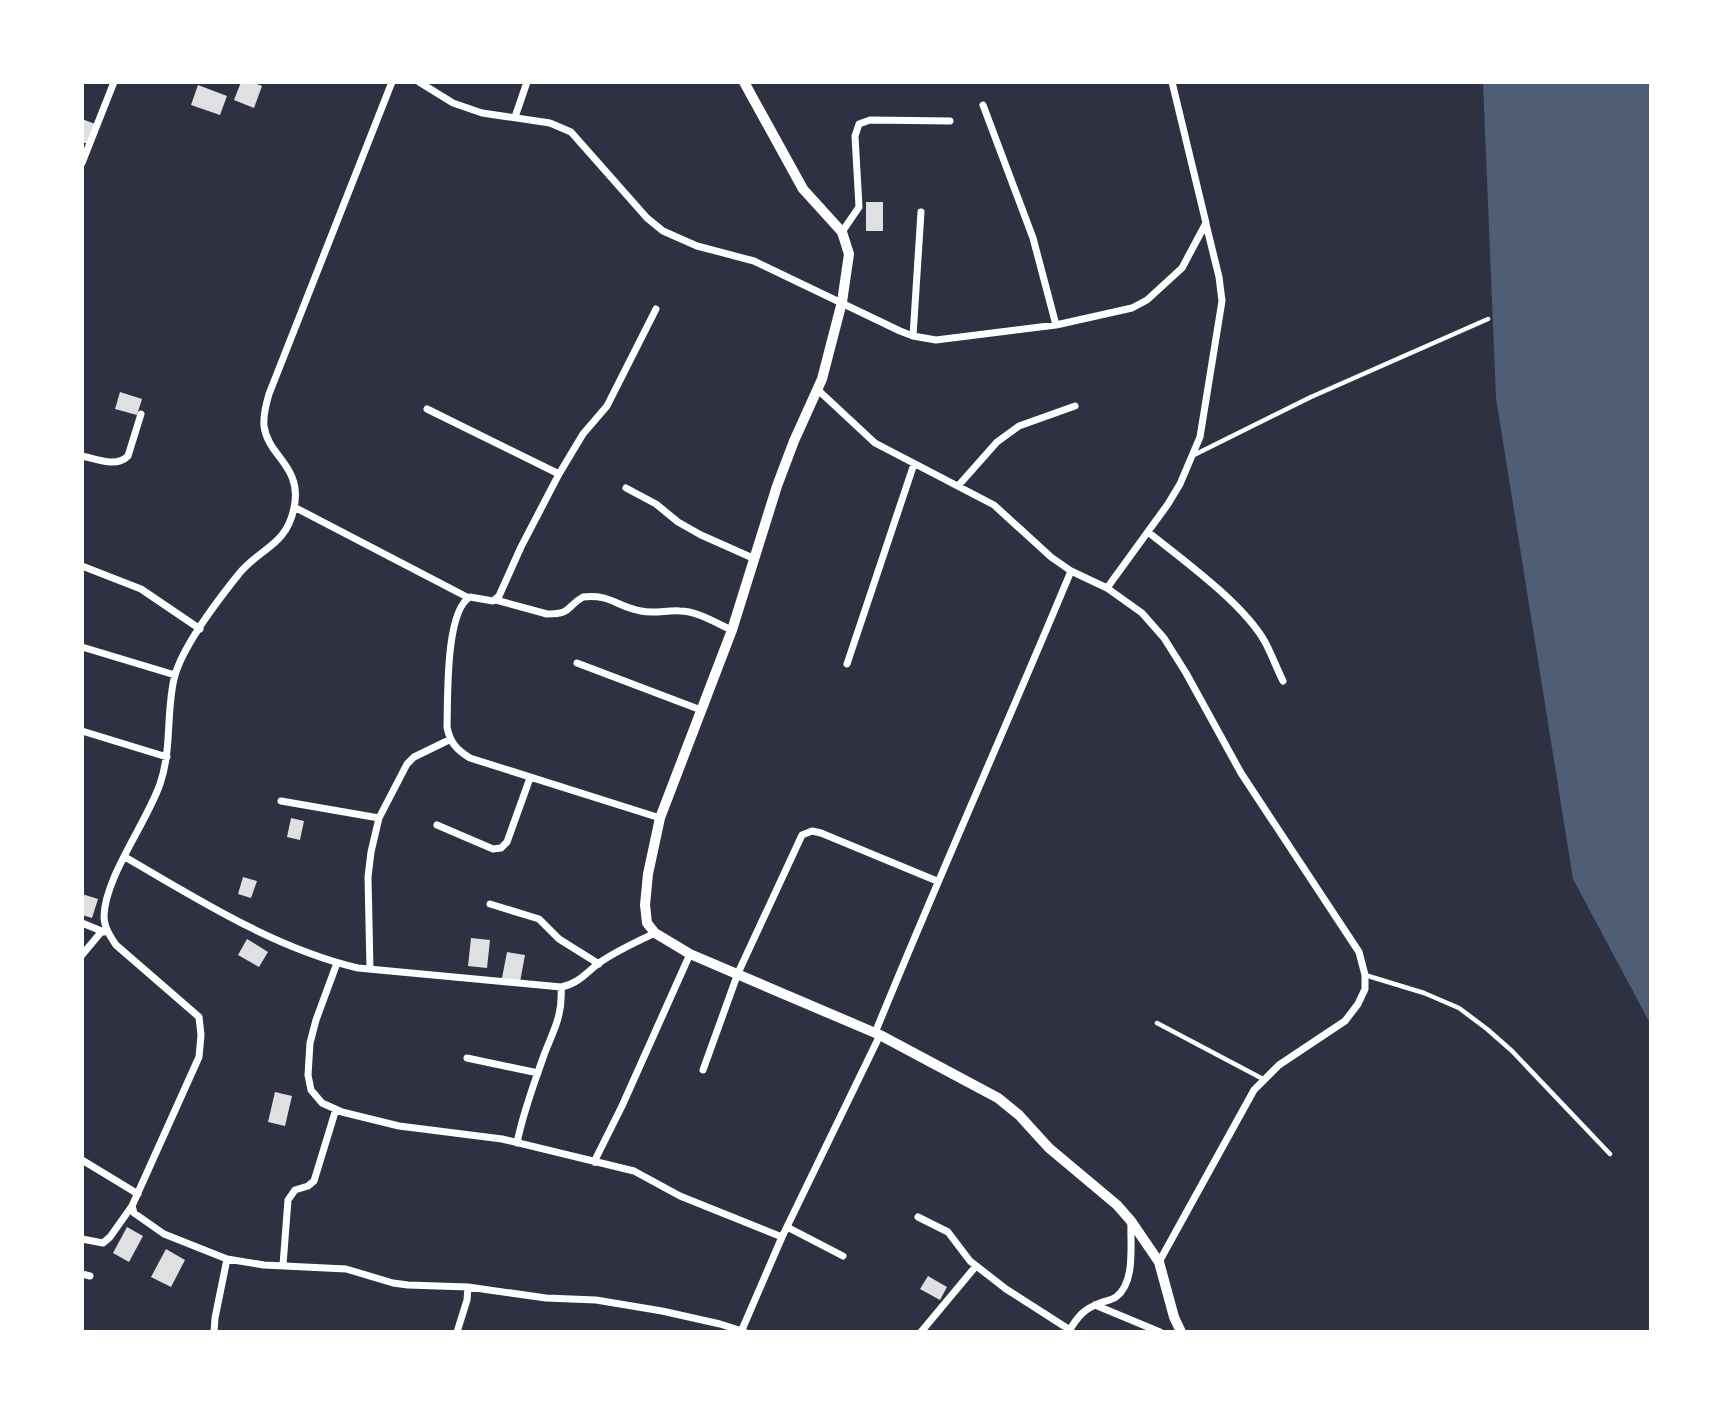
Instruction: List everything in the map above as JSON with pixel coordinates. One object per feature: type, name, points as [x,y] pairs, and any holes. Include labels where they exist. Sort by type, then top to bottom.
[{"type":"main road","points":[[744,82],[803,189],[842,232],[849,254],[842,302],[818,390],[786,463],[732,629],[660,818],[648,874],[645,905],[648,923],[655,933],[690,954],[877,1034],[998,1098],[1019,1115],[1049,1148],[1117,1205],[1132,1221],[1159,1262],[1174,1317],[1181,1332]]},
{"type":"street","points":[[82,163],[114,82]]},
{"type":"street","points":[[105,932],[104,917],[108,894],[160,785],[167,757],[171,693],[175,675],[200,629],[248,564],[273,547],[289,524],[294,507],[293,477],[270,442],[264,427],[264,412],[392,82]]},
{"type":"street","points":[[419,82],[453,103],[482,113],[550,123],[571,132],[647,218],[663,231],[697,246],[754,261],[913,336],[936,340],[1056,325],[1132,308],[1147,300],[1182,268],[1206,223]]},
{"type":"street","points":[[515,117],[527,82]]},
{"type":"street","points":[[1107,588],[1174,494],[1193,456],[1199,437],[1219,326],[1222,301],[1219,277],[1172,82]]},
{"type":"street","points":[[984,105],[1033,238],[1056,325]]},
{"type":"street","points":[[842,232],[859,207],[855,136],[859,124],[870,120],[950,121]]},
{"type":"street","points":[[913,336],[921,212]]},
{"type":"street","points":[[496,600],[559,474],[583,434],[607,406],[656,309]]},
{"type":"street","points":[[818,390],[875,443],[994,505],[1037,545],[1071,571],[1107,588],[1142,613],[1164,638],[1241,773],[1359,952],[1366,975],[1362,996],[1345,1021],[1279,1065],[1263,1079],[1245,1105],[1159,1262]]},
{"type":"street","points":[[958,486],[997,442],[1019,426],[1075,405]]},
{"type":"street","points":[[427,408],[559,474]]},
{"type":"street","points":[[82,456],[114,463],[124,460],[128,456],[141,414]]},
{"type":"street","points":[[847,664],[914,464]]},
{"type":"street","points":[[626,488],[701,535],[755,559]]},
{"type":"street","points":[[294,507],[467,597],[496,600],[556,614],[565,613],[583,597],[604,596],[634,610],[692,613],[732,629]]},
{"type":"street","points":[[1148,532],[1195,569],[1241,613],[1265,640],[1283,681]]},
{"type":"street","points":[[82,566],[141,589],[200,629]]},
{"type":"street","points":[[132,1206],[138,1218],[164,1234],[227,1259],[248,1263],[346,1269],[401,1284],[468,1287],[546,1298],[596,1300],[662,1311],[742,1331],[782,1237],[877,1034],[937,881],[1003,736],[1071,571]]},
{"type":"street","points":[[467,597],[458,612],[451,645],[447,727],[449,740],[457,750],[470,758],[660,818]]},
{"type":"street","points":[[82,647],[175,675]]},
{"type":"street","points":[[577,663],[701,710]]},
{"type":"street","points":[[82,730],[167,757]]},
{"type":"street","points":[[370,969],[368,877],[379,818],[407,764],[415,757],[449,740]]},
{"type":"street","points":[[437,825],[494,849],[501,848],[507,842],[530,778]]},
{"type":"street","points":[[281,801],[379,818]]},
{"type":"street","points":[[703,1070],[738,973],[799,841],[806,832],[821,833],[937,881]]},
{"type":"street","points":[[125,857],[231,919],[337,963],[370,969],[561,987],[576,982],[622,949],[655,933]]},
{"type":"street","points":[[489,904],[539,919],[559,940],[599,964]]},
{"type":"street","points":[[82,923],[105,932],[116,945],[199,1017],[201,1035],[199,1057],[132,1206],[103,1243],[82,1239]]},
{"type":"street","points":[[83,953],[105,932]]},
{"type":"street","points":[[594,1162],[690,954]]},
{"type":"street","points":[[337,963],[310,1043],[308,1075],[311,1090],[322,1103],[399,1126],[475,1134],[634,1171],[680,1196],[782,1237]]},
{"type":"street","points":[[517,1143],[522,1119],[559,1021],[561,987]]},
{"type":"street","points":[[467,1058],[538,1073]]},
{"type":"street","points":[[284,1265],[288,1200],[295,1190],[314,1181],[336,1109]]},
{"type":"street","points":[[82,1160],[138,1194]]},
{"type":"street","points":[[918,1217],[948,1231],[976,1266],[1069,1331],[1080,1313],[1116,1297],[1124,1286],[1129,1272],[1132,1221]]},
{"type":"street","points":[[787,1227],[843,1256]]},
{"type":"street","points":[[214,1332],[227,1259]]},
{"type":"street","points":[[921,1332],[976,1266]]},
{"type":"street","points":[[457,1332],[467,1300],[468,1287]]},
{"type":"street","points":[[1095,1305],[1160,1332]]},
{"type":"lane","points":[[1193,456],[1311,397],[1488,319]]},
{"type":"lane","points":[[1366,975],[1424,993],[1459,1008],[1511,1051],[1610,1154]]},
{"type":"lane","points":[[1157,1023],[1263,1079]]},
{"type":"water","points":[[1483,82],[1651,82],[1651,1025],[1573,879],[1496,398]]},
{"type":"building","points":[[241,82],[262,86],[254,108],[234,100]]},
{"type":"building","points":[[198,85],[227,96],[220,115],[191,105]]},
{"type":"building","points":[[82,119],[95,124],[88,144],[82,142]]},
{"type":"building","points":[[866,202],[883,202],[883,231],[866,231]]},
{"type":"building","points":[[120,392],[142,399],[137,415],[115,409]]},
{"type":"building","points":[[291,818],[304,821],[300,840],[287,837]]},
{"type":"building","points":[[243,877],[257,881],[251,898],[238,894]]},
{"type":"building","points":[[82,894],[98,899],[92,918],[82,915]]},
{"type":"building","points":[[471,938],[490,940],[487,968],[468,966]]},
{"type":"building","points":[[247,939],[268,952],[259,967],[238,955]]},
{"type":"building","points":[[507,952],[525,955],[520,982],[502,978]]},
{"type":"building","points":[[275,1092],[292,1096],[285,1126],[268,1122]]},
{"type":"building","points":[[127,1227],[143,1236],[129,1262],[113,1253]]},
{"type":"building","points":[[166,1249],[185,1260],[171,1287],[151,1277]]},
{"type":"building","points":[[928,1276],[947,1287],[940,1300],[920,1289]]}]
